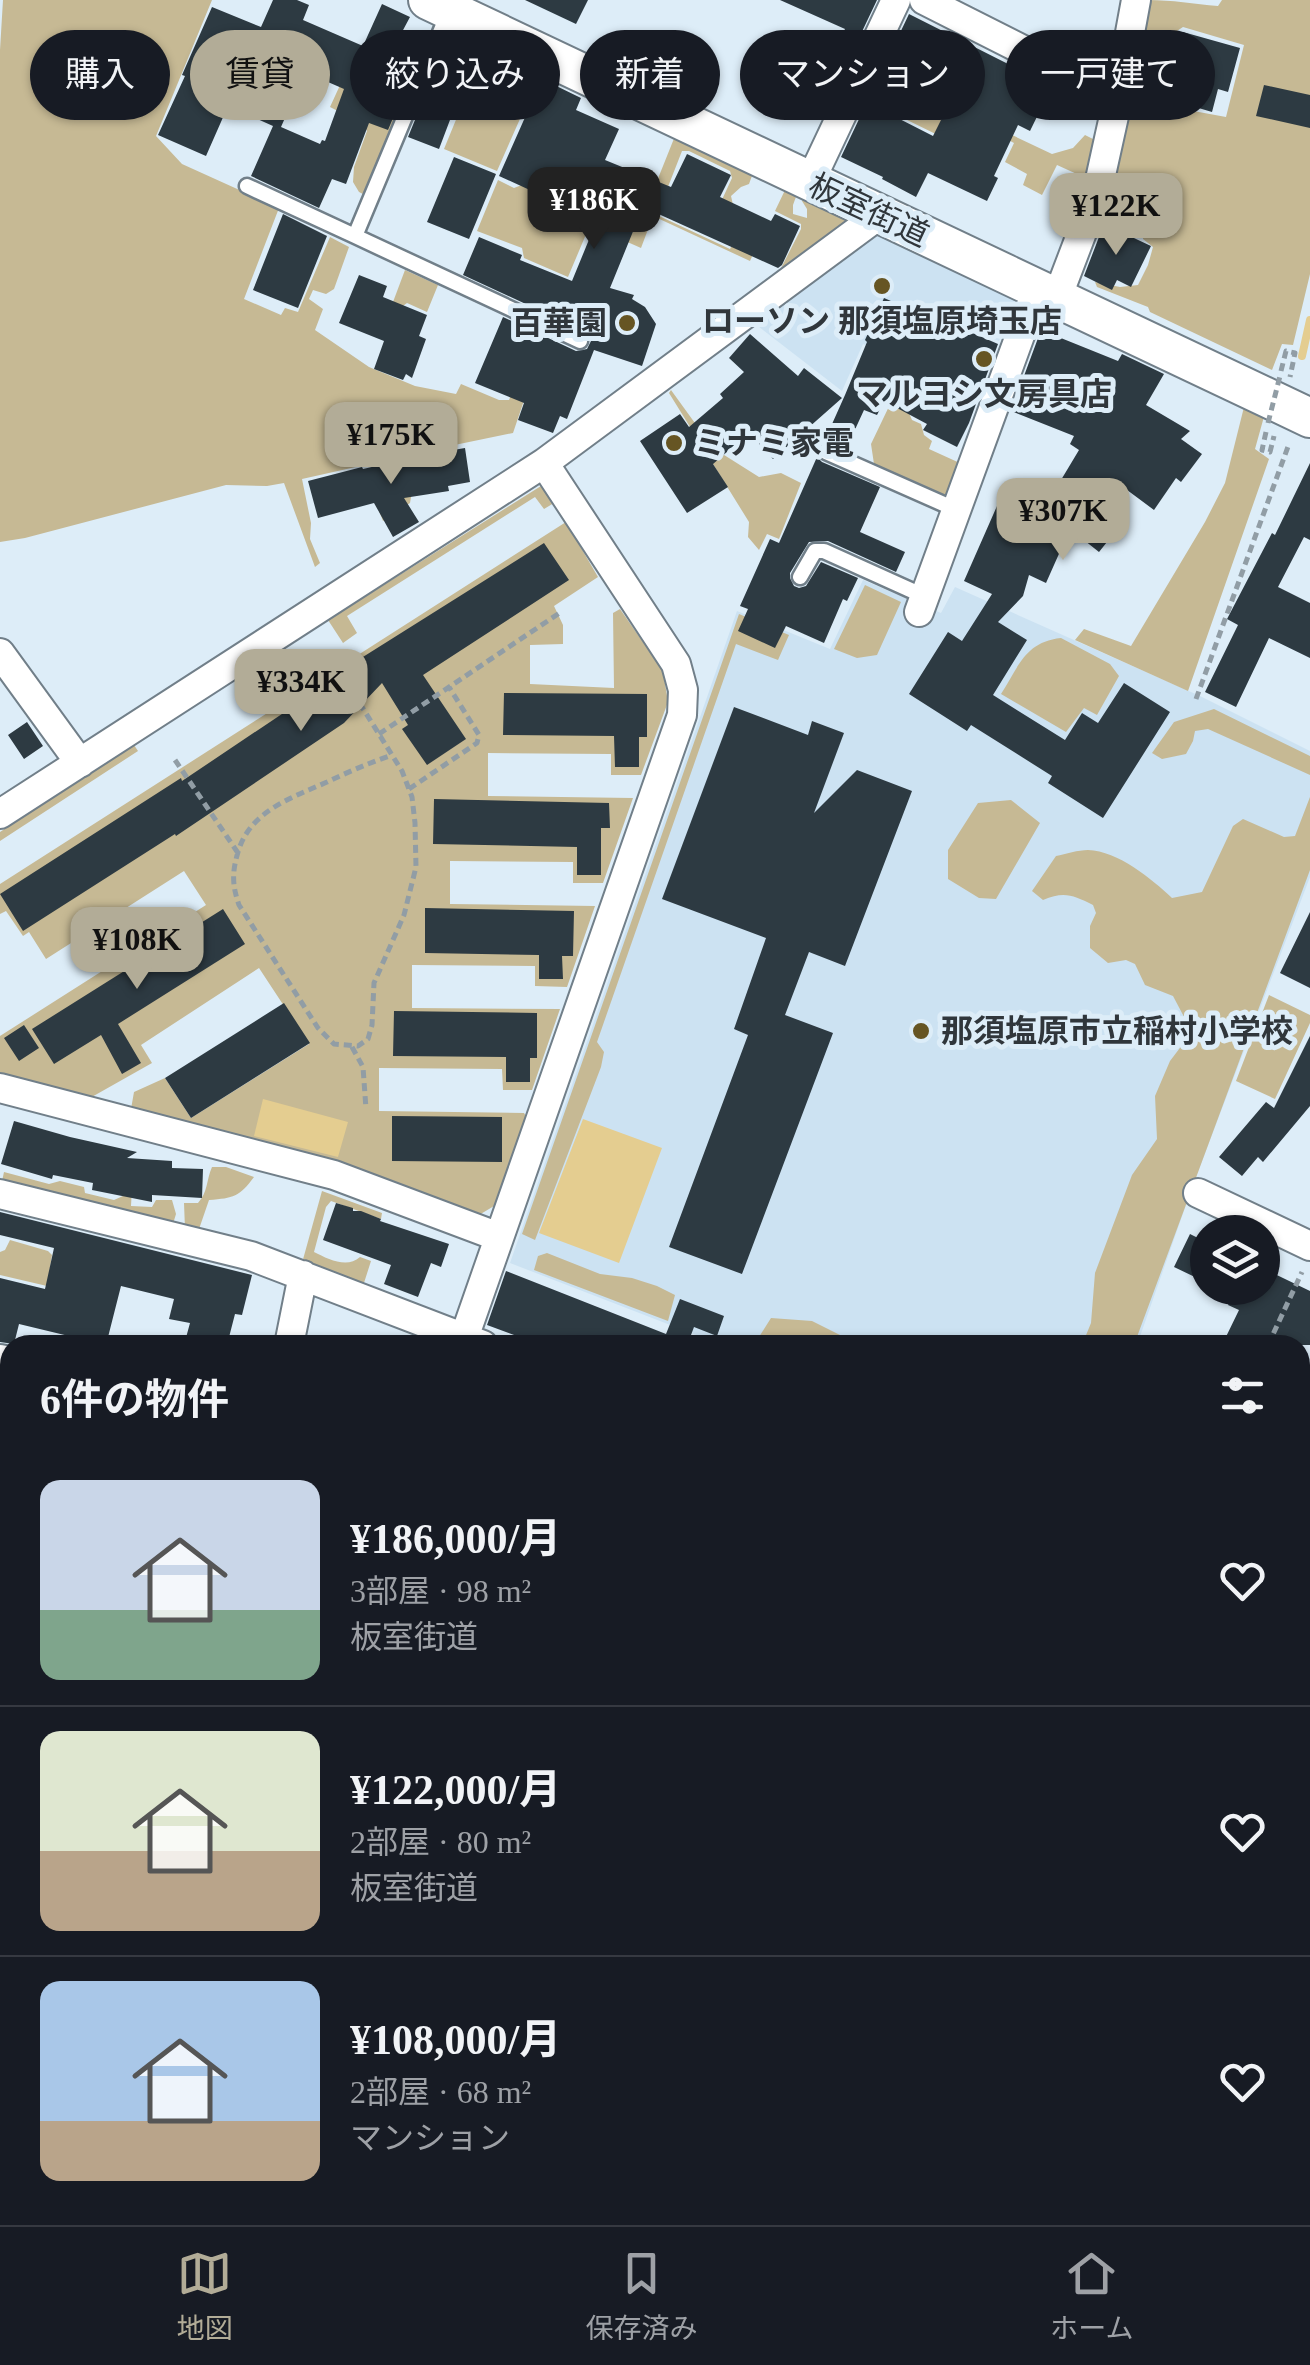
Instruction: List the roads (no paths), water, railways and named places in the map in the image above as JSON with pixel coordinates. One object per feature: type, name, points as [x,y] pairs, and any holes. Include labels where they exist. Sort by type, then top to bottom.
[{"type":"main road","name":"板室街道","points":[[438,5],[1289,412]]},
{"type":"street","points":[[810,182],[896,0]]},
{"type":"street","points":[[924,0],[1005,41]]},
{"type":"street","points":[[1130,30],[1136,0]]},
{"type":"street","points":[[922,604],[1047,293],[1097,193],[1113,120]]},
{"type":"street","points":[[0,814],[544,462],[879,215]]},
{"type":"street","points":[[474,1335],[499,1237],[682,716],[683,690],[676,664],[544,462]]},
{"type":"street","points":[[0,653],[80,762]]},
{"type":"street","points":[[0,1088],[334,1176],[499,1237]]},
{"type":"street","points":[[1198,1193],[1306,1260]]},
{"type":"street","points":[[0,1194],[250,1256],[457,1335]]},
{"type":"street","points":[[291,1335],[302,1276]]},
{"type":"lane","points":[[355,236],[438,5]]},
{"type":"lane","points":[[247,186],[580,341]]},
{"type":"lane","points":[[826,452],[957,510]]},
{"type":"lane","points":[[800,577],[815,550],[824,550],[922,604]]},
{"type":"waterway","points":[[1302,356],[1310,320]]},
{"type":"place","name":"ローソン 那須塩原埼玉店","points":[[882,286]]},
{"type":"place","name":"百華園","points":[[627,323]]},
{"type":"place","name":"マルヨシ文房具店","points":[[984,359]]},
{"type":"place","name":"ミナミ家電","points":[[674,443]]},
{"type":"place","name":"那須塩原市立稲村小学校","points":[[921,1031]]}]
